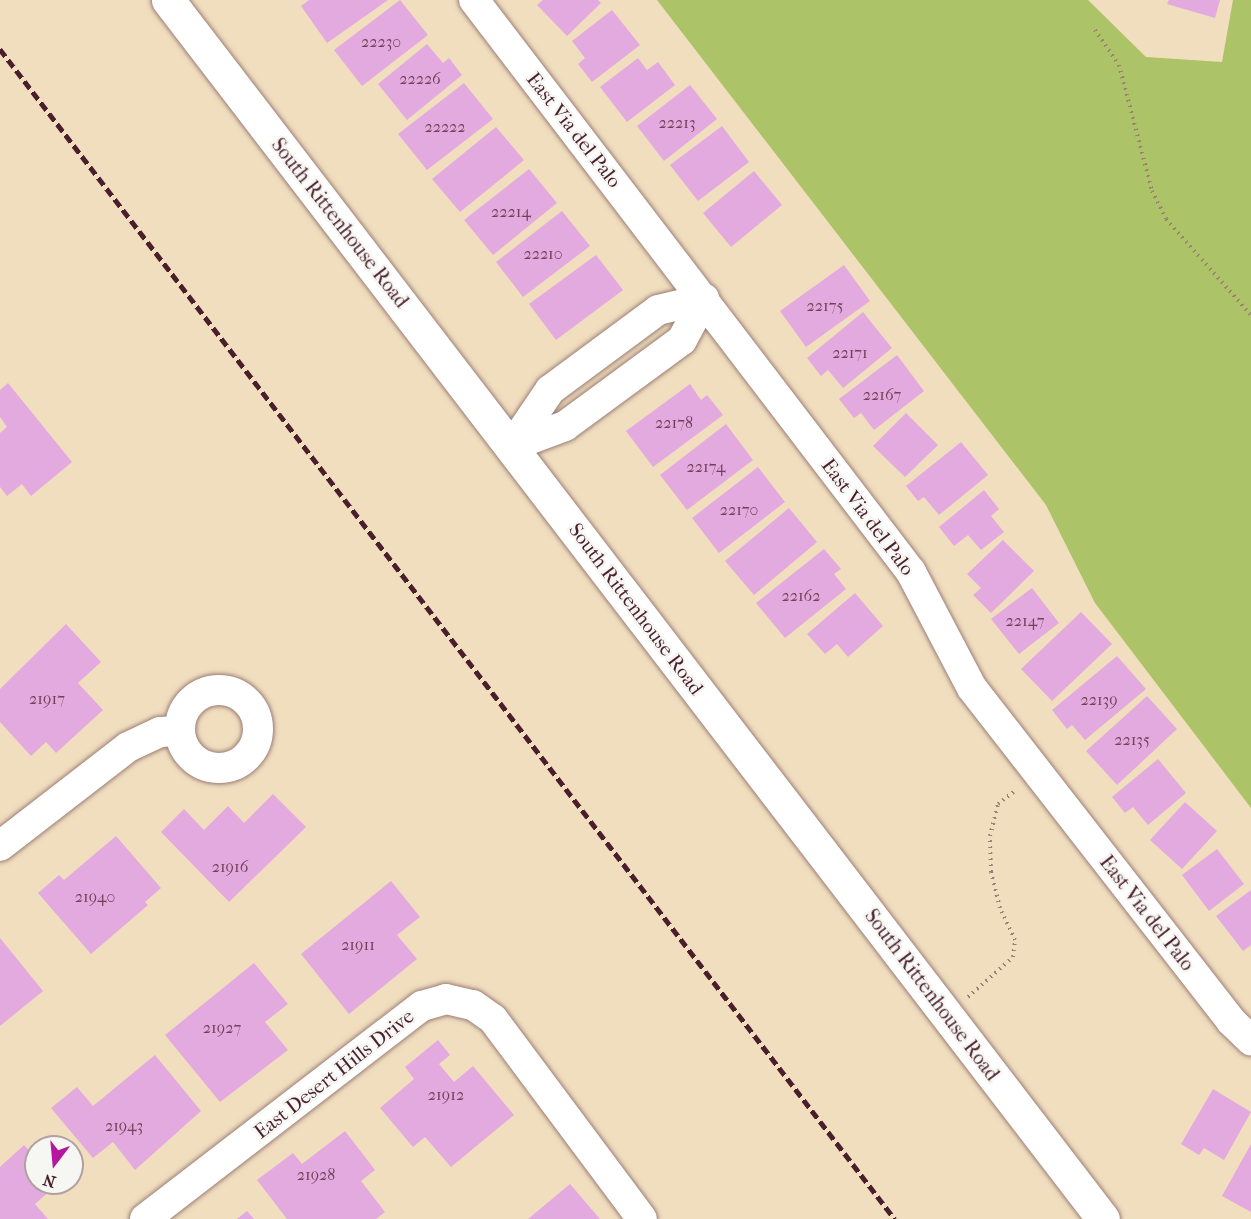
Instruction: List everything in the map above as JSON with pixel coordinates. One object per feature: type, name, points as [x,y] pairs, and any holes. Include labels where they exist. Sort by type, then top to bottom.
[{"type":"main road","name":"South Rittenhouse Road","points":[[168,0],[1103,1219]]},
{"type":"street","name":"East Via del Palo","points":[[474,0],[911,572],[972,688],[1231,1021],[1251,1040]]},
{"type":"street","points":[[512,446],[565,426],[682,340],[704,300]]},
{"type":"street","points":[[0,846],[128,747],[160,732],[179,731]]},
{"type":"street","name":"East Desert Hills Drive","points":[[145,1219],[422,1006],[447,999],[473,1005],[493,1018],[642,1219]]},
{"type":"path","points":[[1095,30],[1119,65],[1152,192],[1166,219],[1251,315]]},
{"type":"path","points":[[947,1015],[1013,957],[1015,940],[1000,908],[991,872],[990,836],[998,804],[1037,772]]},
{"type":"green space","points":[[657,0],[1088,0],[1146,57],[1222,62],[1233,0],[1251,0],[1251,808],[1095,603],[1046,505]]},
{"type":"building","points":[[309,0],[388,0],[327,43],[301,6]]},
{"type":"building","points":[[400,0],[428,35],[362,86],[334,50]]},
{"type":"building","points":[[543,0],[598,0],[601,3],[567,36],[537,5]]},
{"type":"building","points":[[1169,0],[1220,0],[1215,18],[1167,4]]},
{"type":"building","points":[[612,10],[640,45],[592,82],[578,64],[585,58],[572,41]]},
{"type":"building","points":[[427,44],[443,63],[449,58],[462,75],[407,120],[378,84]]},
{"type":"building","points":[[638,58],[647,70],[658,62],[675,85],[627,122],[600,87]]},
{"type":"building","points":[[464,83],[493,119],[427,170],[398,134]]},
{"type":"building","points":[[690,85],[717,119],[664,161],[637,126]]},
{"type":"building","points":[[722,126],[749,162],[698,201],[670,165]]},
{"type":"building","points":[[496,127],[524,160],[460,212],[432,179]]},
{"type":"building","points":[[529,169],[557,203],[493,255],[464,220]]},
{"type":"building","points":[[754,171],[782,205],[731,247],[703,213]]},
{"type":"building","points":[[562,211],[590,246],[523,297],[496,262]]},
{"type":"building","points":[[596,255],[623,290],[556,340],[529,304]]},
{"type":"building","points":[[844,265],[870,301],[806,347],[780,311]]},
{"type":"building","points":[[863,312],[892,348],[843,388],[828,370],[821,376],[807,358]]},
{"type":"building","points":[[897,355],[924,391],[874,430],[861,413],[854,418],[839,399]]},
{"type":"building","points":[[8,383],[72,462],[31,496],[22,484],[7,496],[0,487],[0,433],[7,427],[0,417],[0,390]]},
{"type":"building","points":[[690,384],[701,400],[707,395],[723,415],[653,467],[626,431]]},
{"type":"building","points":[[906,413],[938,445],[905,477],[873,446]]},
{"type":"building","points":[[726,424],[753,460],[687,510],[660,475]]},
{"type":"building","points":[[961,442],[988,475],[939,515],[924,497],[918,501],[906,486]]},
{"type":"building","points":[[758,467],[785,502],[719,553],[692,518]]},
{"type":"building","points":[[984,490],[999,509],[991,516],[1004,532],[981,550],[968,535],[954,546],[939,527]]},
{"type":"building","points":[[789,508],[817,542],[754,595],[725,561]]},
{"type":"building","points":[[1003,540],[1034,571],[991,613],[973,595],[981,588],[967,574]]},
{"type":"building","points":[[824,549],[841,569],[834,574],[846,589],[785,638],[756,603]]},
{"type":"building","points":[[1032,588],[1059,623],[1019,654],[991,619]]},
{"type":"building","points":[[855,593],[883,626],[848,657],[837,644],[825,654],[807,634]]},
{"type":"building","points":[[1081,612],[1112,644],[1052,701],[1021,669]]},
{"type":"building","points":[[66,624],[101,662],[78,683],[103,710],[56,753],[46,742],[31,756],[0,722],[0,689]]},
{"type":"building","points":[[1117,656],[1146,689],[1085,740],[1072,725],[1067,729],[1052,710]]},
{"type":"building","points":[[1147,696],[1177,729],[1117,785],[1086,751]]},
{"type":"building","points":[[1158,759],[1186,793],[1148,825],[1133,807],[1125,813],[1112,797]]},
{"type":"building","points":[[273,794],[306,827],[229,902],[161,832],[184,809],[204,830],[228,806],[244,823]]},
{"type":"building","points":[[1185,802],[1217,831],[1182,869],[1150,840]]},
{"type":"building","points":[[116,836],[161,888],[145,902],[148,905],[91,954],[38,893],[59,875],[64,880]]},
{"type":"building","points":[[1217,849],[1244,884],[1209,911],[1182,875]]},
{"type":"building","points":[[391,881],[420,917],[397,935],[417,959],[349,1014],[301,954]]},
{"type":"building","points":[[1251,890],[1251,945],[1243,951],[1216,916]]},
{"type":"building","points":[[0,938],[43,991],[0,1026]]},
{"type":"building","points":[[254,963],[288,1004],[265,1022],[288,1050],[220,1102],[165,1035]]},
{"type":"building","points":[[438,1040],[450,1055],[439,1064],[454,1082],[473,1066],[514,1115],[451,1167],[425,1137],[413,1147],[380,1108],[414,1079],[405,1067]]},
{"type":"building","points":[[155,1055],[201,1111],[135,1170],[113,1142],[93,1158],[84,1147],[84,1135],[74,1135],[51,1108],[77,1087],[93,1106]]},
{"type":"building","points":[[1213,1089],[1251,1112],[1224,1160],[1204,1148],[1199,1155],[1181,1144]]},
{"type":"building","points":[[345,1131],[375,1170],[361,1181],[385,1212],[376,1219],[287,1219],[257,1180],[293,1153],[302,1164]]},
{"type":"building","points":[[1251,1144],[1251,1212],[1222,1196]]},
{"type":"building","points":[[24,1145],[24,1195],[45,1195],[35,1204],[48,1219],[0,1219],[0,1167]]},
{"type":"building","points":[[570,1184],[600,1219],[528,1219]]},
{"type":"building","points":[[247,1211],[254,1219],[237,1219]]},
{"type":"railway","points":[[0,49],[895,1219]]}]
